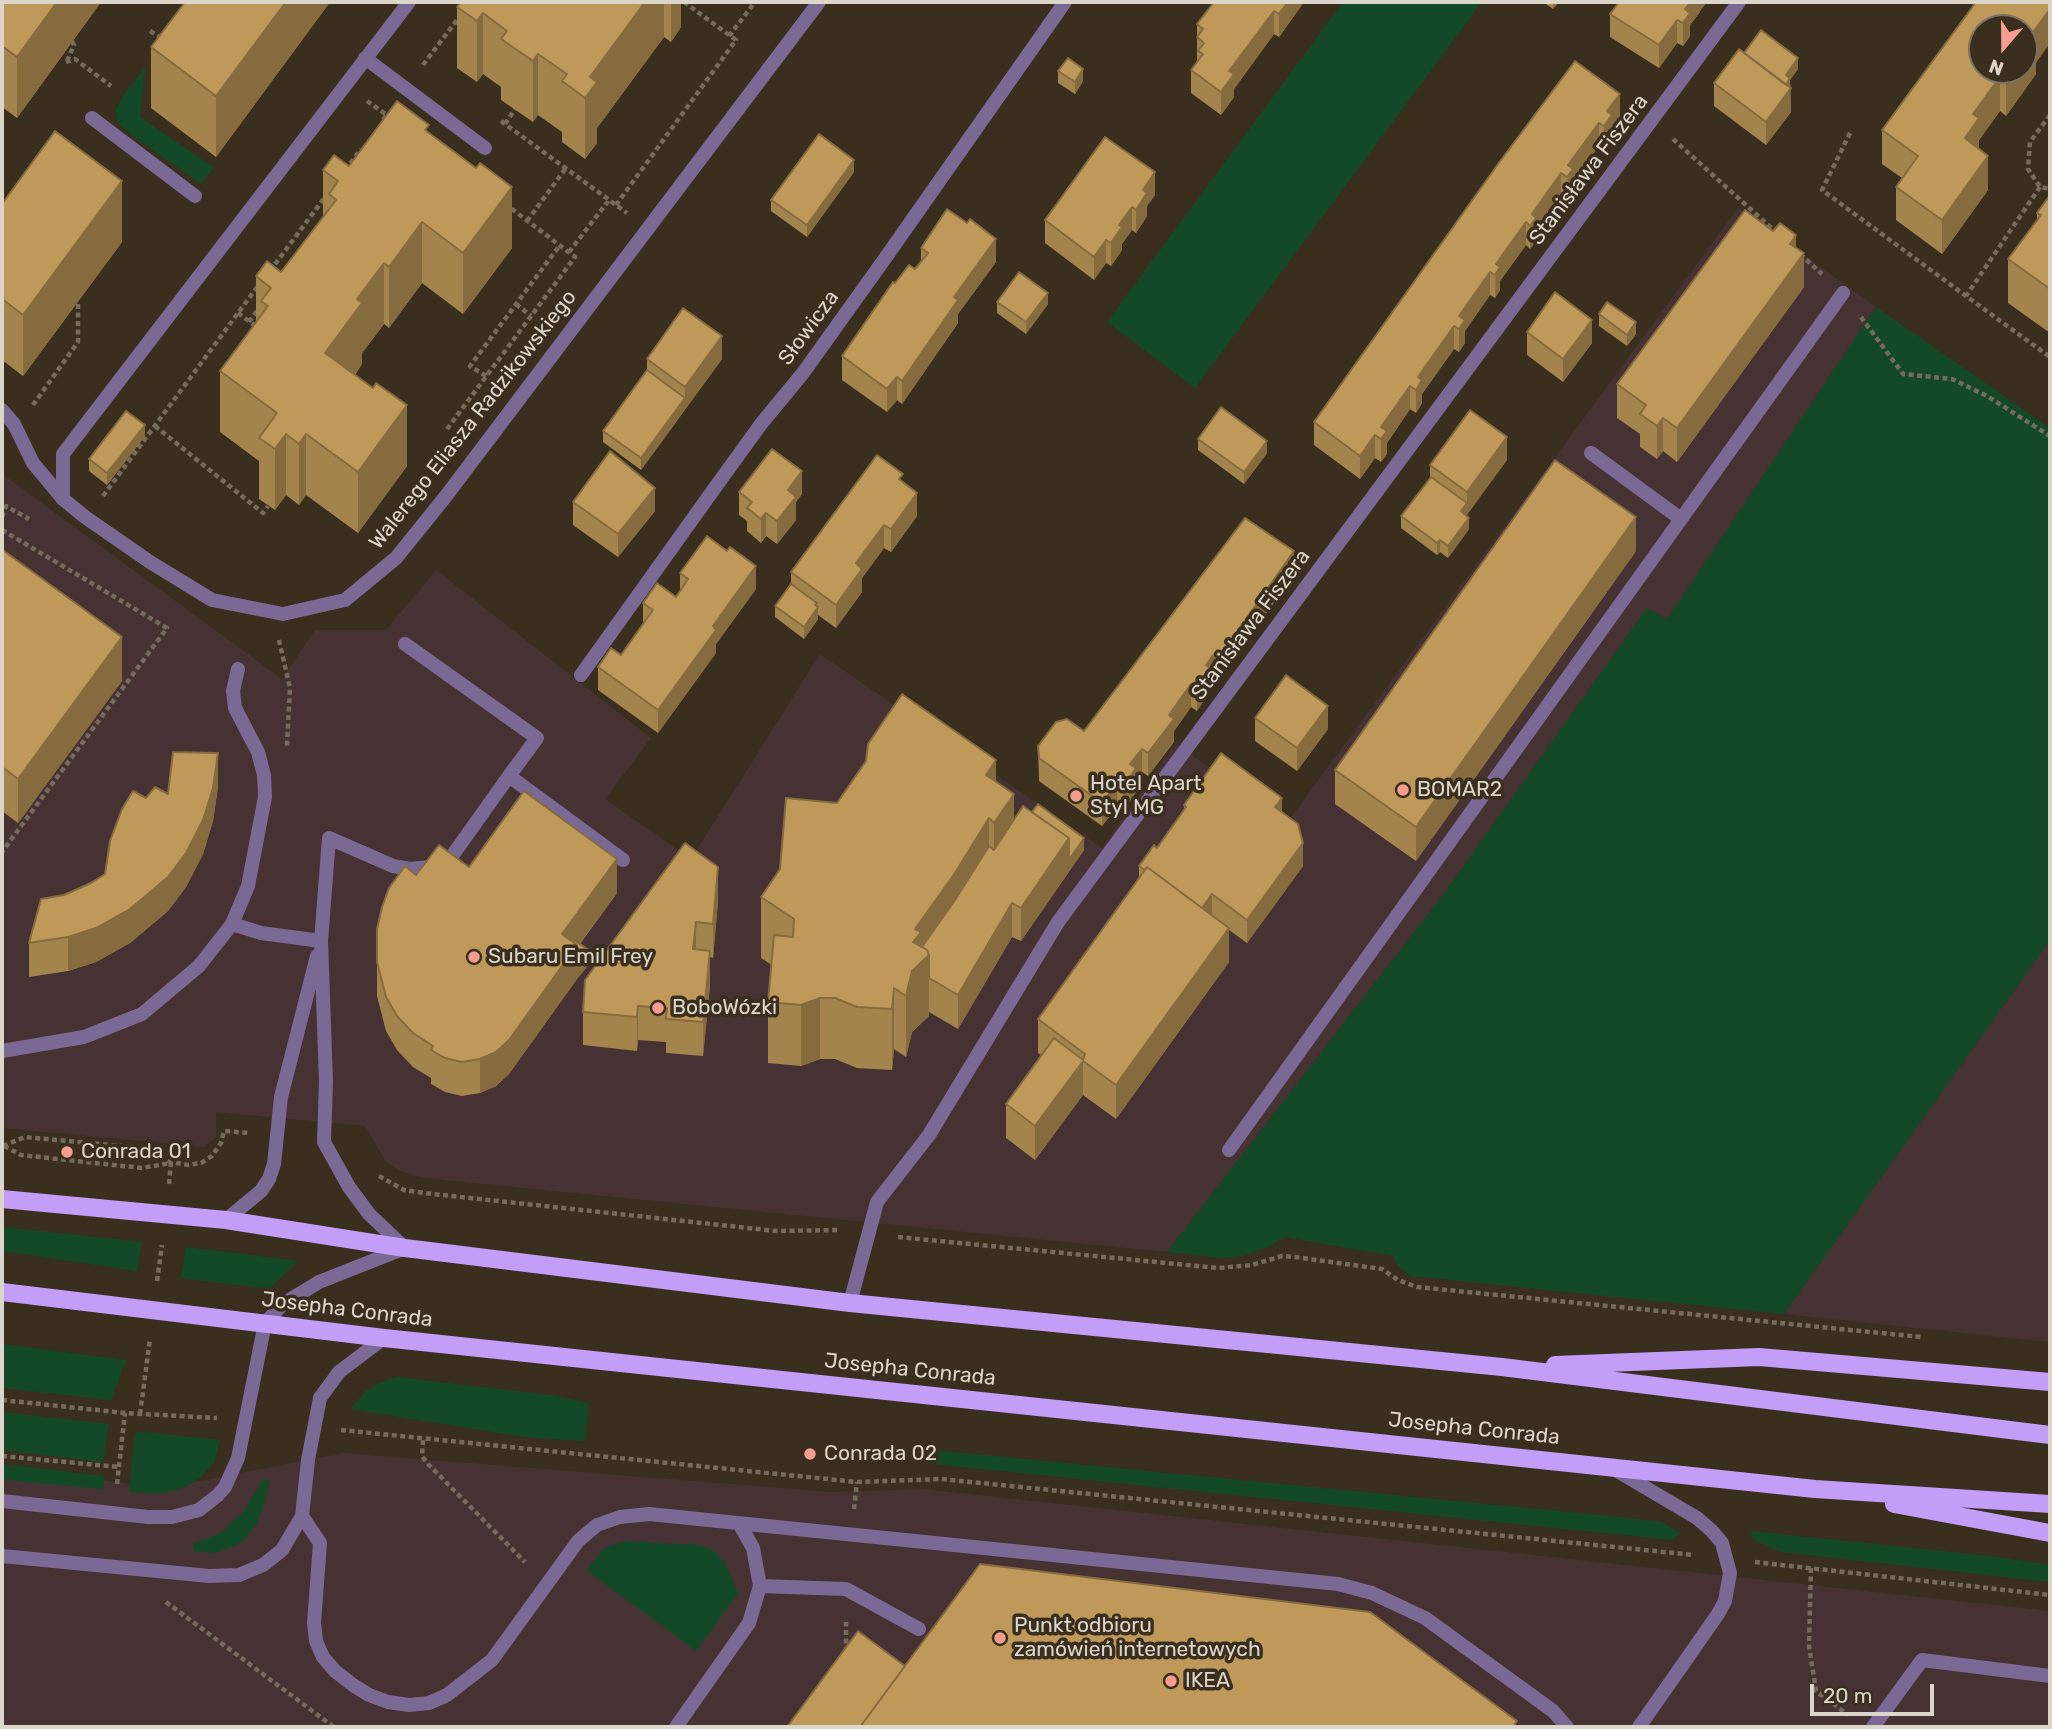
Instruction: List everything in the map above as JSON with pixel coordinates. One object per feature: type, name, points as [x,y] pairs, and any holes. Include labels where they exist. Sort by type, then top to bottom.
[{"type":"main road","points":[[2,1199],[226,1220],[405,1248],[850,1303],[1502,1367],[2050,1435]]},
{"type":"main road","name":"Josepha Conrada","points":[[2,1292],[384,1338],[1815,1489],[2050,1504]]},
{"type":"main road","points":[[1502,1367],[1759,1357],[2050,1382]]},
{"type":"main road","name":"Josepha Conrada","points":[[1815,1489],[2050,1533]]},
{"type":"street","points":[[63,499],[63,454],[408,2]]},
{"type":"street","name":"Walerego Eliasza Radzikowskiego","points":[[2,410],[14,424],[33,463],[63,499],[85,517],[212,600],[283,614],[345,600],[396,558],[446,496],[819,2]]},
{"type":"street","name":"Słowicza","points":[[582,675],[721,478],[803,373],[1065,2]]},
{"type":"street","name":"Stanisława Fiszera","points":[[850,1303],[877,1202],[929,1136],[1058,922],[1740,2]]},
{"type":"street","points":[[365,58],[485,148]]},
{"type":"street","points":[[92,118],[195,196]]},
{"type":"street","points":[[1229,1150],[1843,293]]},
{"type":"street","points":[[1591,453],[1681,520]]},
{"type":"street","points":[[2,1500],[148,1517],[188,1514],[209,1504],[225,1487],[238,1458],[265,1323],[283,1304],[319,1282],[405,1248],[369,1214],[355,1196],[324,1142],[326,1082],[321,941],[329,838],[393,866],[417,869],[440,866],[452,856],[537,738],[405,643]]},
{"type":"street","points":[[2,1051],[84,1037],[142,1014],[199,966],[232,924],[248,886],[265,797],[264,775],[258,752],[235,708],[233,691],[238,669]]},
{"type":"street","points":[[509,776],[623,860]]},
{"type":"street","points":[[232,924],[261,933],[321,941]]},
{"type":"street","points":[[226,1220],[261,1191],[272,1171],[281,1097],[321,941]]},
{"type":"street","points":[[2,1556],[209,1576],[239,1575],[263,1565],[282,1550],[302,1516],[308,1460],[320,1398],[339,1372],[384,1338]]},
{"type":"street","points":[[1611,1466],[1696,1518],[1712,1531],[1722,1542],[1730,1573],[1725,1601],[1718,1614],[1639,1727]]},
{"type":"street","points":[[302,1516],[320,1544],[314,1623],[316,1641],[323,1657],[335,1671],[369,1695],[388,1702],[409,1705],[429,1703],[447,1695],[492,1660],[578,1541],[597,1525],[620,1517],[649,1514],[1338,1584],[1389,1600],[1425,1618],[1553,1711],[1567,1727]]},
{"type":"street","points":[[676,1727],[749,1623],[760,1586],[753,1548],[739,1523]]},
{"type":"street","points":[[760,1586],[846,1589],[919,1629]]},
{"type":"street","points":[[1872,1727],[1922,1660],[2050,1676]]},
{"type":"path","points":[[615,205],[736,40],[692,4],[684,2]]},
{"type":"path","points":[[729,36],[755,2]]},
{"type":"path","points":[[416,59],[424,65],[463,12]]},
{"type":"path","points":[[150,31],[170,43]]},
{"type":"path","points":[[72,41],[74,45],[66,62],[75,58],[111,86]]},
{"type":"path","points":[[382,70],[362,97],[397,124]]},
{"type":"path","points":[[505,124],[515,109]]},
{"type":"path","points":[[379,126],[387,115]]},
{"type":"path","points":[[2050,115],[2030,142],[2028,169],[2040,187],[2050,189]]},
{"type":"path","points":[[495,117],[627,213]]},
{"type":"path","points":[[1652,120],[1782,238]]},
{"type":"path","points":[[1850,133],[1822,190],[2050,357]]},
{"type":"path","points":[[338,180],[362,148]]},
{"type":"path","points":[[527,221],[566,168]]},
{"type":"path","points":[[1966,296],[2040,187]]},
{"type":"path","points":[[268,273],[330,191]]},
{"type":"path","points":[[569,252],[609,200]]},
{"type":"path","points":[[447,429],[575,257],[505,205]]},
{"type":"path","points":[[314,212],[324,220]]},
{"type":"path","points":[[486,376],[470,366],[560,245]]},
{"type":"path","points":[[1793,247],[1843,293],[1903,374],[1952,379],[1987,396],[2050,436]]},
{"type":"path","points":[[85,517],[261,283]]},
{"type":"path","points":[[31,408],[78,342],[78,302]]},
{"type":"path","points":[[249,322],[264,302]]},
{"type":"path","points":[[516,304],[531,316]]},
{"type":"path","points":[[238,313],[261,330]]},
{"type":"path","points":[[155,426],[263,513],[268,506]]},
{"type":"path","points":[[2,517],[4,506],[29,519]]},
{"type":"path","points":[[2,530],[167,628],[2,852]]},
{"type":"path","points":[[265,787],[286,763],[290,688],[272,612]]},
{"type":"path","points":[[2,1146],[25,1137],[143,1148],[172,1162],[188,1165],[201,1163],[212,1156],[221,1143],[224,1131],[245,1133]]},
{"type":"path","points":[[2,1146],[21,1155],[142,1168],[172,1162]]},
{"type":"path","points":[[170,1177],[172,1162]]},
{"type":"path","points":[[372,1170],[404,1190],[424,1193],[776,1231],[837,1230],[1218,1268],[1252,1265],[1282,1256],[1294,1257],[1382,1269],[1398,1280],[1417,1287],[1926,1338]]},
{"type":"path","points":[[158,1275],[162,1243]]},
{"type":"path","points":[[140,1414],[148,1363]]},
{"type":"path","points":[[2,1400],[125,1413],[221,1418]]},
{"type":"path","points":[[116,1496],[125,1413]]},
{"type":"path","points":[[342,1430],[857,1482],[941,1479],[1702,1556]]},
{"type":"path","points":[[424,1440],[422,1456],[428,1464],[525,1562]]},
{"type":"path","points":[[2,1456],[119,1467]]},
{"type":"path","points":[[855,1501],[857,1482]]},
{"type":"path","points":[[1756,1562],[2050,1595]]},
{"type":"path","points":[[1811,1568],[1809,1646],[1816,1691],[1855,1720]]},
{"type":"path","points":[[163,1600],[334,1727]]},
{"type":"path","points":[[846,1614],[846,1654]]},
{"type":"shaded area","points":[[1738,208],[1876,307],[1667,620],[1647,608],[1445,892],[1167,1252],[424,1178],[400,1171],[386,1162],[365,1126],[216,1112],[216,1137],[205,1147],[2,1128],[2,474],[282,679],[315,630],[386,630],[436,570],[651,738],[605,799],[691,859],[820,654],[1102,848],[1176,743],[1286,824]]},
{"type":"shaded area","points":[[2050,940],[2050,1342],[1784,1314]]},
{"type":"shaded area","points":[[343,1453],[831,1492],[922,1489],[2050,1611],[2050,1727],[2,1727],[2,1469],[165,1488]]},
{"type":"green space","points":[[1343,2],[1482,2],[1195,388],[1107,322]]},
{"type":"green space","points":[[145,68],[140,117],[214,168],[201,184],[117,122],[116,109],[124,94]]},
{"type":"green space","points":[[1876,307],[2050,428],[2050,940],[1784,1314],[1410,1276],[1397,1265],[1394,1256],[1285,1237],[1266,1248],[1241,1256],[1223,1258],[1167,1252],[1445,892],[1647,608],[1667,619]]},
{"type":"green space","points":[[2,1227],[142,1242],[137,1271],[2,1251]]},
{"type":"green space","points":[[186,1247],[298,1261],[269,1289],[181,1278]]},
{"type":"green space","points":[[2,1344],[126,1360],[111,1400],[2,1388]]},
{"type":"green space","points":[[397,1377],[550,1395],[589,1403],[585,1441],[531,1438],[350,1409],[366,1391]]},
{"type":"green space","points":[[2,1412],[109,1424],[103,1462],[2,1450]]},
{"type":"green space","points":[[137,1432],[220,1440],[214,1462],[200,1478],[183,1488],[159,1494],[129,1492]]},
{"type":"green space","points":[[932,1450],[1620,1517],[1662,1522],[1681,1533],[1672,1540],[933,1464]]},
{"type":"green space","points":[[2,1464],[104,1476],[103,1489],[2,1480]]},
{"type":"green space","points":[[263,1479],[267,1479],[269,1485],[264,1505],[257,1524],[241,1543],[216,1553],[193,1551],[193,1543],[223,1531],[244,1511]]},
{"type":"green space","points":[[1751,1531],[1990,1556],[2050,1565],[2050,1582],[1781,1552],[1752,1539]]},
{"type":"green space","points":[[624,1541],[700,1545],[713,1550],[724,1562],[738,1594],[696,1651],[586,1570],[604,1548]]},
{"type":"building","points":[[2,2],[57,2],[17,57],[2,46]]},
{"type":"building","points":[[185,2],[286,2],[216,96],[151,47]]},
{"type":"building","points":[[461,2],[645,2],[590,77],[597,82],[585,98],[562,81],[567,74],[538,54],[533,61],[501,39],[507,31],[483,13],[477,21],[457,7]]},
{"type":"building","points":[[1214,2],[1288,2],[1279,14],[1274,11],[1229,71],[1234,74],[1221,92],[1191,70],[1203,54],[1198,51],[1204,43],[1197,37],[1203,29],[1197,24]]},
{"type":"building","points":[[1619,2],[1691,2],[1685,9],[1690,13],[1683,23],[1677,20],[1659,45],[1610,14]]},
{"type":"building","points":[[1976,2],[2050,2],[2050,9],[2038,25],[2038,14],[1968,14],[1968,84],[1995,84],[1973,114],[1979,118],[1965,138],[1988,156],[1942,220],[1896,187],[1918,156],[1882,130]]},
{"type":"building","points":[[1761,30],[1798,58],[1786,75],[1790,78],[1786,85],[1744,53]]},
{"type":"building","points":[[1739,49],[1791,88],[1766,122],[1714,83]]},
{"type":"building","points":[[1068,58],[1083,69],[1075,82],[1058,71]]},
{"type":"building","points":[[1575,61],[1620,94],[1607,111],[1612,115],[1604,126],[1599,123],[1568,165],[1573,169],[1567,177],[1561,173],[1532,214],[1536,218],[1530,226],[1526,222],[1496,264],[1500,267],[1495,275],[1490,272],[1459,316],[1465,320],[1459,329],[1454,326],[1418,377],[1422,380],[1416,390],[1410,386],[1381,427],[1387,431],[1381,439],[1375,435],[1360,456],[1314,422]]},
{"type":"building","points":[[397,101],[429,125],[425,130],[476,168],[480,163],[512,187],[463,253],[422,222],[389,267],[384,263],[357,299],[362,303],[325,353],[373,388],[376,383],[407,405],[358,472],[306,434],[299,444],[286,434],[275,449],[259,438],[277,413],[220,371],[268,306],[261,301],[271,288],[256,276],[267,261],[281,272],[336,200],[329,194],[338,181],[323,170],[334,155],[349,166]]},
{"type":"building","points":[[55,131],[122,181],[23,315],[2,299],[2,204]]},
{"type":"building","points":[[819,134],[854,160],[807,225],[771,200]]},
{"type":"building","points":[[1105,137],[1155,172],[1143,190],[1147,193],[1136,210],[1132,207],[1119,225],[1122,227],[1111,243],[1106,240],[1094,257],[1045,220]]},
{"type":"building","points":[[2050,195],[2050,289],[2008,259],[2041,215],[2037,213]]},
{"type":"building","points":[[947,209],[967,223],[970,219],[996,239],[954,297],[958,300],[902,381],[897,377],[887,389],[842,356],[893,282],[895,283],[909,265],[915,269],[928,253],[921,248]]},
{"type":"building","points":[[1745,210],[1773,231],[1780,223],[1796,235],[1790,244],[1804,253],[1677,428],[1663,418],[1657,426],[1640,414],[1646,405],[1617,384]]},
{"type":"building","points":[[1019,272],[1048,293],[1026,322],[997,302]]},
{"type":"building","points":[[1555,292],[1592,320],[1563,359],[1527,332]]},
{"type":"building","points":[[1607,302],[1636,322],[1627,335],[1599,314]]},
{"type":"building","points":[[683,308],[722,336],[685,387],[647,359]]},
{"type":"building","points":[[647,370],[685,398],[641,458],[603,431]]},
{"type":"building","points":[[1221,407],[1267,441],[1244,472],[1198,439]]},
{"type":"building","points":[[1470,410],[1507,437],[1467,492],[1430,465]]},
{"type":"building","points":[[126,411],[145,425],[107,473],[89,459]]},
{"type":"building","points":[[772,449],[802,471],[788,490],[796,497],[777,521],[766,513],[761,519],[747,508],[752,502],[739,492]]},
{"type":"building","points":[[610,451],[655,488],[618,534],[573,502]]},
{"type":"building","points":[[877,455],[903,474],[899,479],[917,493],[891,529],[884,525],[856,563],[862,569],[836,605],[791,572]]},
{"type":"building","points":[[1555,460],[1636,517],[1416,827],[1335,770]]},
{"type":"building","points":[[1431,477],[1467,503],[1461,511],[1469,518],[1448,546],[1440,540],[1437,543],[1401,516]]},
{"type":"building","points":[[1245,518],[1294,551],[1222,653],[1217,650],[1206,665],[1210,668],[1197,688],[1191,684],[1169,715],[1174,719],[1148,753],[1142,749],[1130,764],[1136,768],[1123,788],[1117,784],[1102,803],[1039,758],[1038,746],[1056,722],[1067,719],[1084,731]]},
{"type":"building","points":[[707,536],[727,551],[730,547],[756,566],[713,626],[716,630],[658,710],[598,667],[611,648],[621,655],[653,610],[643,603],[657,583],[676,597],[688,579],[680,573]]},
{"type":"building","points":[[4,551],[122,637],[18,779],[2,767]]},
{"type":"building","points":[[791,584],[817,603],[815,605],[818,607],[804,627],[775,606]]},
{"type":"building","points":[[1286,675],[1328,706],[1297,748],[1255,718]]},
{"type":"building","points":[[902,694],[996,760],[986,775],[1014,794],[994,823],[989,818],[955,873],[915,929],[921,932],[913,942],[927,950],[929,955],[912,971],[906,996],[894,988],[892,1009],[857,1007],[835,998],[820,998],[801,1005],[768,1002],[774,935],[793,937],[794,919],[761,897],[780,869],[786,798],[837,803],[866,761],[868,744]]},
{"type":"building","points":[[173,752],[218,753],[213,788],[203,820],[186,853],[168,877],[130,909],[96,928],[68,937],[29,943],[41,899],[64,895],[105,874],[110,841],[122,809],[133,791],[146,798],[155,787],[168,794]]},
{"type":"building","points":[[1221,753],[1282,798],[1275,807],[1298,824],[1303,843],[1247,920],[1212,894],[1202,908],[1147,867],[1145,870],[1139,866],[1154,845],[1157,848]]},
{"type":"building","name":"Subaru Emil Frey","points":[[524,791],[617,859],[562,934],[577,945],[509,1040],[496,1052],[480,1059],[462,1062],[445,1058],[431,1050],[433,1046],[413,1033],[397,1016],[386,997],[377,962],[377,929],[382,907],[389,888],[405,866],[416,875],[439,845],[469,867]]},
{"type":"building","points":[[1038,804],[1084,838],[1069,860],[1069,838],[1032,812]]},
{"type":"building","points":[[1023,806],[1069,838],[1021,908],[1012,903],[958,995],[929,978],[929,955],[922,947],[989,846],[994,850]]},
{"type":"building","points":[[685,843],[718,867],[713,924],[696,922],[693,949],[710,951],[703,1022],[666,1019],[667,1008],[638,1006],[637,1017],[583,1012],[585,980]]},
{"type":"building","points":[[1147,867],[1229,928],[1116,1085],[1083,1061],[1035,1126],[1006,1104],[1054,1038],[1083,1060],[1085,1054],[1038,1019]]},
{"type":"building","points":[[574,940],[590,951],[577,967],[577,945]]},
{"type":"building","name":"IKEA","points":[[980,1564],[1370,1612],[1517,1721],[1513,1727],[860,1727]]},
{"type":"building","points":[[858,1631],[905,1666],[860,1727],[787,1727]]},
{"type":"place","name":"BOMAR2","points":[[1403,790]]},
{"type":"place","name":"Hotel Apart Styl MG","points":[[1076,796]]},
{"type":"place","name":"Subaru Emil Frey","points":[[474,957]]},
{"type":"place","name":"BoboWózki","points":[[658,1008]]},
{"type":"place","name":"Conrada 01","points":[[67,1152]]},
{"type":"place","name":"Conrada 02","points":[[810,1454]]},
{"type":"place","name":"Punkt odbioru zamówień internetowych","points":[[1000,1638]]},
{"type":"place","name":"IKEA","points":[[1171,1681]]}]
